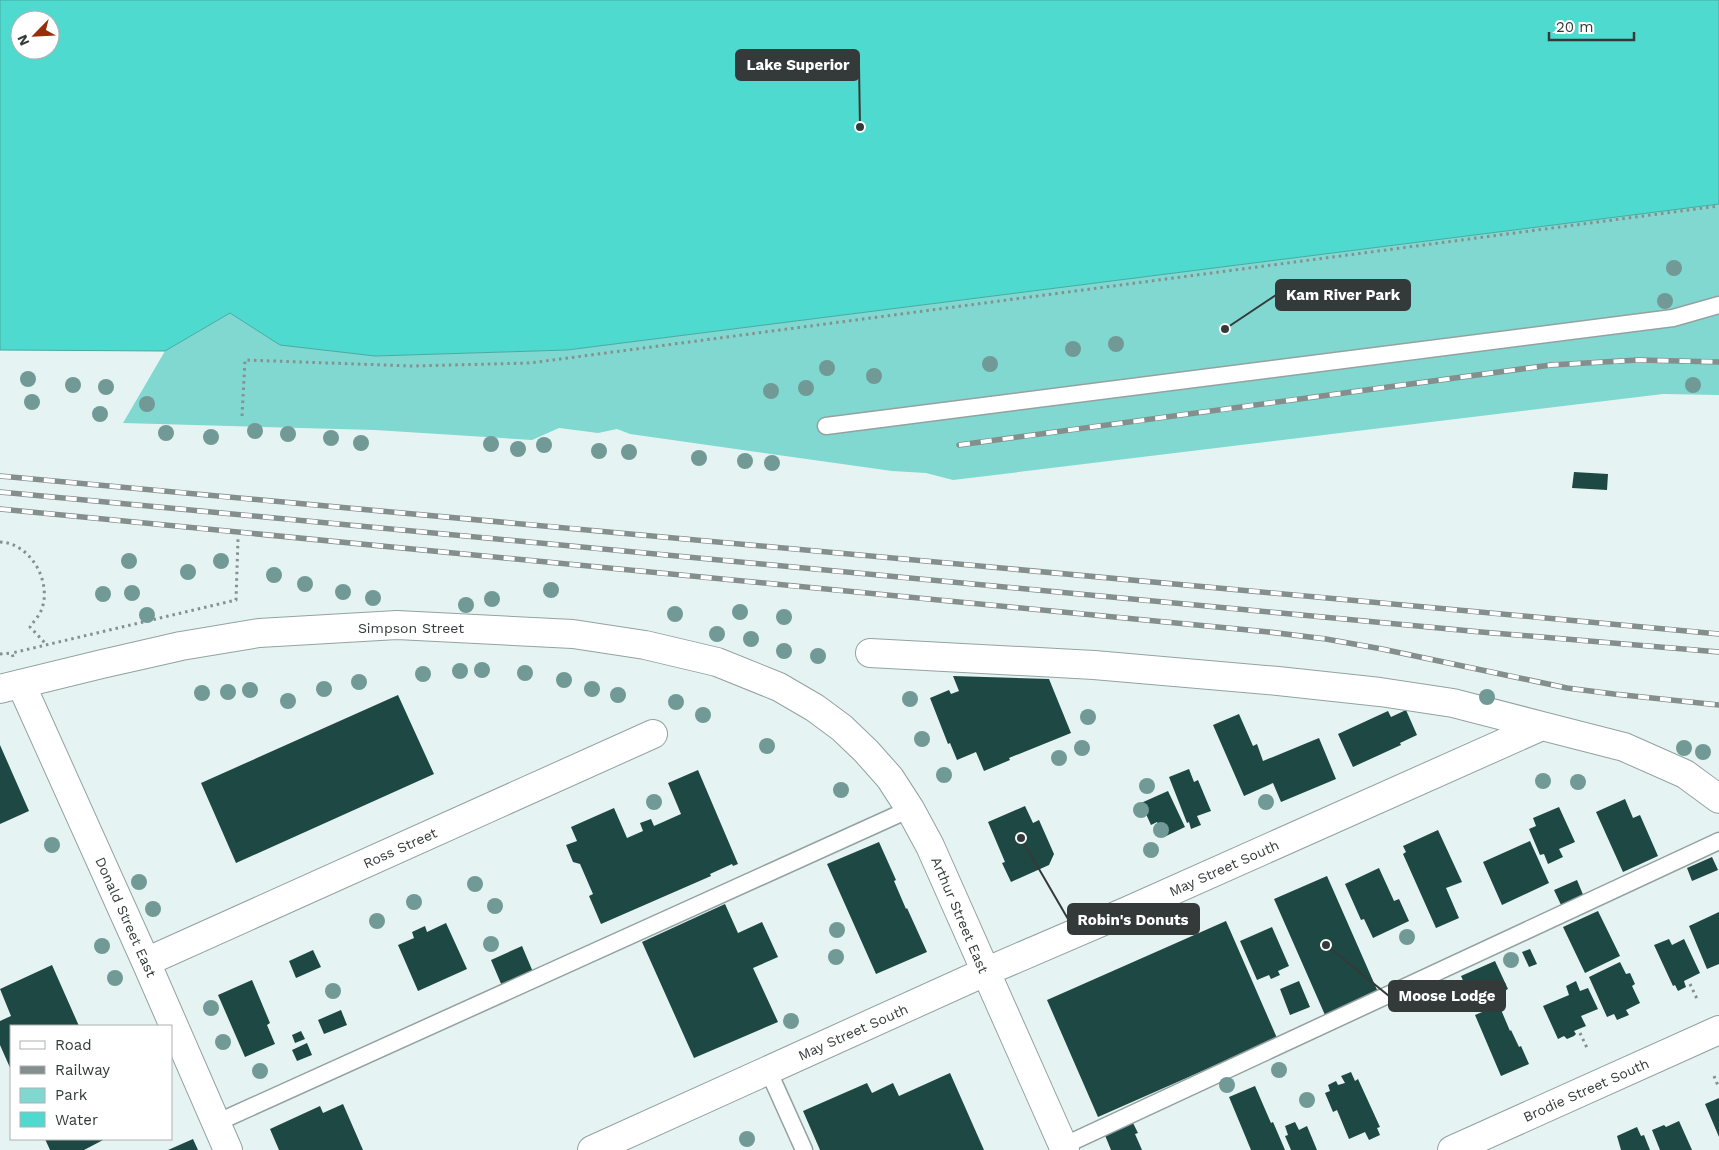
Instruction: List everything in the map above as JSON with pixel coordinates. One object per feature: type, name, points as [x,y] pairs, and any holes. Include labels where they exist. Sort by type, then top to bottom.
[{"type":"street","name":"Simpson Street","points":[[11,687],[172,648],[259,633],[397,625],[572,634],[646,645],[717,662],[779,687],[815,708]]},
{"type":"street","points":[[870,653],[1094,665],[1287,682],[1380,692],[1453,703],[1624,747],[1685,774],[1719,799]]},
{"type":"street","name":"Donald Street East","points":[[11,687],[146,962],[228,1150]]},
{"type":"street","name":"Arthur Street East","points":[[815,708],[842,728],[866,751],[890,778],[910,809],[930,846],[1064,1148]]},
{"type":"street","name":"May Street South","points":[[592,1150],[985,972],[1127,911],[1542,726]]},
{"type":"street","name":"Ross Street","points":[[146,962],[653,734]]},
{"type":"street","name":"Brodie Street South","points":[[1452,1150],[1719,1030]]},
{"type":"lane","points":[[826,426],[1673,318],[1719,305]]},
{"type":"lane","points":[[216,1123],[910,809]]},
{"type":"lane","points":[[1064,1148],[1719,841]]},
{"type":"lane","points":[[768,1070],[804,1150]]},
{"type":"path","points":[[242,416],[246,360],[412,366],[530,363],[1719,206]]},
{"type":"path","points":[[0,654],[236,600],[238,539]]},
{"type":"path","points":[[0,542],[8,542],[25,552],[39,568],[44,593],[43,602],[41,611],[30,626],[47,644]]},
{"type":"path","points":[[11,687],[12,652]]},
{"type":"path","points":[[1690,984],[1698,1001]]},
{"type":"path","points":[[1580,1033],[1588,1050]]},
{"type":"path","points":[[1714,1076],[1719,1088]]},
{"type":"green space","points":[[1719,204],[1719,395],[1663,394],[953,480],[926,473],[892,471],[630,434],[617,429],[598,433],[559,428],[532,440],[375,430],[123,423],[165,351],[230,313],[280,345],[375,356],[567,350]]},
{"type":"water","points":[[0,0],[1719,0],[1719,204],[567,350],[375,356],[280,345],[230,313],[165,351],[0,350]]},
{"type":"building","points":[[1574,472],[1608,474],[1607,490],[1572,488]]},
{"type":"building","points":[[953,676],[1049,679],[1071,733],[1009,758],[1010,760],[984,771],[976,752],[957,760],[950,743],[948,744],[930,698],[949,690],[951,694],[959,691]]},
{"type":"building","points":[[398,695],[434,774],[236,863],[201,783]]},
{"type":"building","points":[[1406,710],[1417,735],[1400,743],[1401,745],[1353,767],[1338,734],[1388,711],[1391,717]]},
{"type":"building","points":[[1239,714],[1253,746],[1257,744],[1263,761],[1319,738],[1336,779],[1281,802],[1273,783],[1244,796],[1213,725]]},
{"type":"building","points":[[0,745],[29,811],[0,824]]},
{"type":"building","points":[[1189,769],[1194,782],[1198,780],[1211,811],[1197,816],[1201,825],[1191,829],[1169,777]]},
{"type":"building","points":[[698,770],[738,864],[733,866],[732,864],[710,874],[711,876],[601,924],[589,896],[593,894],[580,864],[573,862],[566,845],[577,841],[571,827],[614,808],[627,838],[643,831],[640,823],[651,819],[654,826],[681,814],[668,783]]},
{"type":"building","points":[[1168,791],[1185,827],[1164,837],[1157,822],[1151,825],[1141,803]]},
{"type":"building","points":[[1625,799],[1633,818],[1640,815],[1658,856],[1623,872],[1596,812]]},
{"type":"building","points":[[1025,806],[1033,823],[1039,820],[1054,854],[1049,865],[1011,882],[1002,863],[1005,862],[988,822]]},
{"type":"building","points":[[1559,807],[1575,842],[1559,849],[1563,857],[1548,864],[1544,854],[1540,855],[1529,829],[1536,826],[1533,818]]},
{"type":"building","points":[[1438,830],[1462,882],[1446,888],[1459,918],[1436,928],[1403,854],[1406,852],[1403,846]]},
{"type":"building","points":[[1530,841],[1549,883],[1502,905],[1483,862]]},
{"type":"building","points":[[879,842],[896,880],[894,881],[906,909],[927,952],[876,974],[827,864]]},
{"type":"building","points":[[1712,857],[1718,870],[1692,881],[1687,868]]},
{"type":"building","points":[[1379,868],[1394,901],[1399,899],[1409,921],[1373,938],[1364,919],[1361,920],[1345,884]]},
{"type":"building","points":[[1327,876],[1378,992],[1325,1015],[1274,899]]},
{"type":"building","points":[[1577,880],[1584,897],[1562,907],[1554,890]]},
{"type":"building","points":[[725,904],[738,933],[762,922],[778,957],[753,968],[778,1022],[694,1058],[642,942]]},
{"type":"building","points":[[1598,911],[1620,956],[1585,973],[1563,927]]},
{"type":"building","points":[[1719,912],[1719,964],[1707,969],[1689,926]]},
{"type":"building","points":[[1226,921],[1277,1038],[1098,1117],[1047,1000]]},
{"type":"building","points":[[446,923],[467,969],[418,991],[398,945],[414,938],[412,932],[425,926],[427,932]]},
{"type":"building","points":[[1272,927],[1289,966],[1278,971],[1280,975],[1271,979],[1269,975],[1257,980],[1240,941]]},
{"type":"building","points":[[1669,939],[1672,945],[1684,939],[1700,973],[1684,981],[1686,987],[1678,991],[1675,985],[1673,986],[1654,945]]},
{"type":"building","points":[[522,946],[533,972],[502,986],[491,960]]},
{"type":"building","points":[[1530,949],[1537,964],[1529,967],[1522,952]]},
{"type":"building","points":[[313,950],[321,967],[296,978],[289,961]]},
{"type":"building","points":[[1495,961],[1508,989],[1479,1004],[1477,1001],[1473,1003],[1461,976]]},
{"type":"building","points":[[1620,962],[1626,974],[1630,973],[1635,984],[1632,986],[1640,1003],[1626,1010],[1629,1015],[1617,1020],[1614,1014],[1607,1017],[1589,977]]},
{"type":"building","points":[[52,965],[79,1025],[10,1025],[10,1068],[0,1045],[0,1021],[11,1016],[0,989]]},
{"type":"building","points":[[252,980],[270,1023],[267,1025],[275,1044],[245,1057],[218,995]]},
{"type":"building","points":[[1299,981],[1310,1007],[1290,1015],[1280,989]]},
{"type":"building","points":[[1576,981],[1580,991],[1588,988],[1598,1009],[1581,1016],[1586,1026],[1574,1031],[1576,1034],[1574,1036],[1567,1039],[1564,1036],[1558,1039],[1543,1006],[1569,995],[1566,986]]},
{"type":"building","points":[[1499,1005],[1510,1031],[1519,1047],[1521,1046],[1529,1064],[1501,1076],[1475,1015]]},
{"type":"building","points":[[341,1010],[347,1025],[324,1034],[318,1020]]},
{"type":"building","points":[[301,1031],[305,1039],[295,1043],[292,1035]]},
{"type":"building","points":[[307,1043],[312,1055],[297,1061],[292,1050]]},
{"type":"building","points":[[1351,1072],[1355,1081],[1358,1079],[1380,1127],[1377,1128],[1380,1135],[1369,1140],[1365,1132],[1349,1139],[1337,1110],[1333,1112],[1325,1093],[1330,1091],[1328,1085],[1336,1081],[1338,1085],[1345,1083],[1341,1076]]},
{"type":"building","points":[[950,1073],[984,1150],[820,1150],[803,1111],[867,1083],[872,1093],[893,1083],[899,1096]]},
{"type":"building","points":[[1255,1086],[1285,1150],[1251,1150],[1229,1097]]},
{"type":"building","points":[[1719,1098],[1719,1137],[1705,1104]]},
{"type":"building","points":[[343,1104],[363,1150],[279,1150],[270,1129],[320,1106],[323,1113]]},
{"type":"building","points":[[1130,1117],[1138,1133],[1135,1134],[1142,1150],[1111,1150],[1102,1128]]},
{"type":"building","points":[[1679,1121],[1692,1150],[1660,1150],[1652,1130],[1664,1125],[1666,1127]]},
{"type":"building","points":[[1295,1122],[1299,1130],[1307,1126],[1317,1150],[1291,1150],[1285,1136],[1288,1135],[1285,1126]]},
{"type":"building","points":[[1637,1127],[1641,1136],[1644,1135],[1650,1150],[1621,1150],[1617,1136]]},
{"type":"building","points":[[193,1139],[198,1150],[168,1150]]},
{"type":"building","points":[[45,1140],[103,1140],[84,1150],[50,1150]]},
{"type":"railway","points":[[959,445],[1551,365],[1638,360],[1719,362]]},
{"type":"railway","points":[[0,476],[1719,634]]},
{"type":"railway","points":[[0,492],[1481,632],[1719,652]]},
{"type":"railway","points":[[0,509],[1269,632],[1326,639],[1382,649],[1567,688],[1719,705]]},
{"type":"place","name":"Lake Superior","points":[[860,127]]},
{"type":"place","name":"Kam River Park","points":[[1225,329]]},
{"type":"place","name":"Robin's Donuts","points":[[1021,838]]},
{"type":"place","name":"Moose Lodge","points":[[1326,945]]}]
